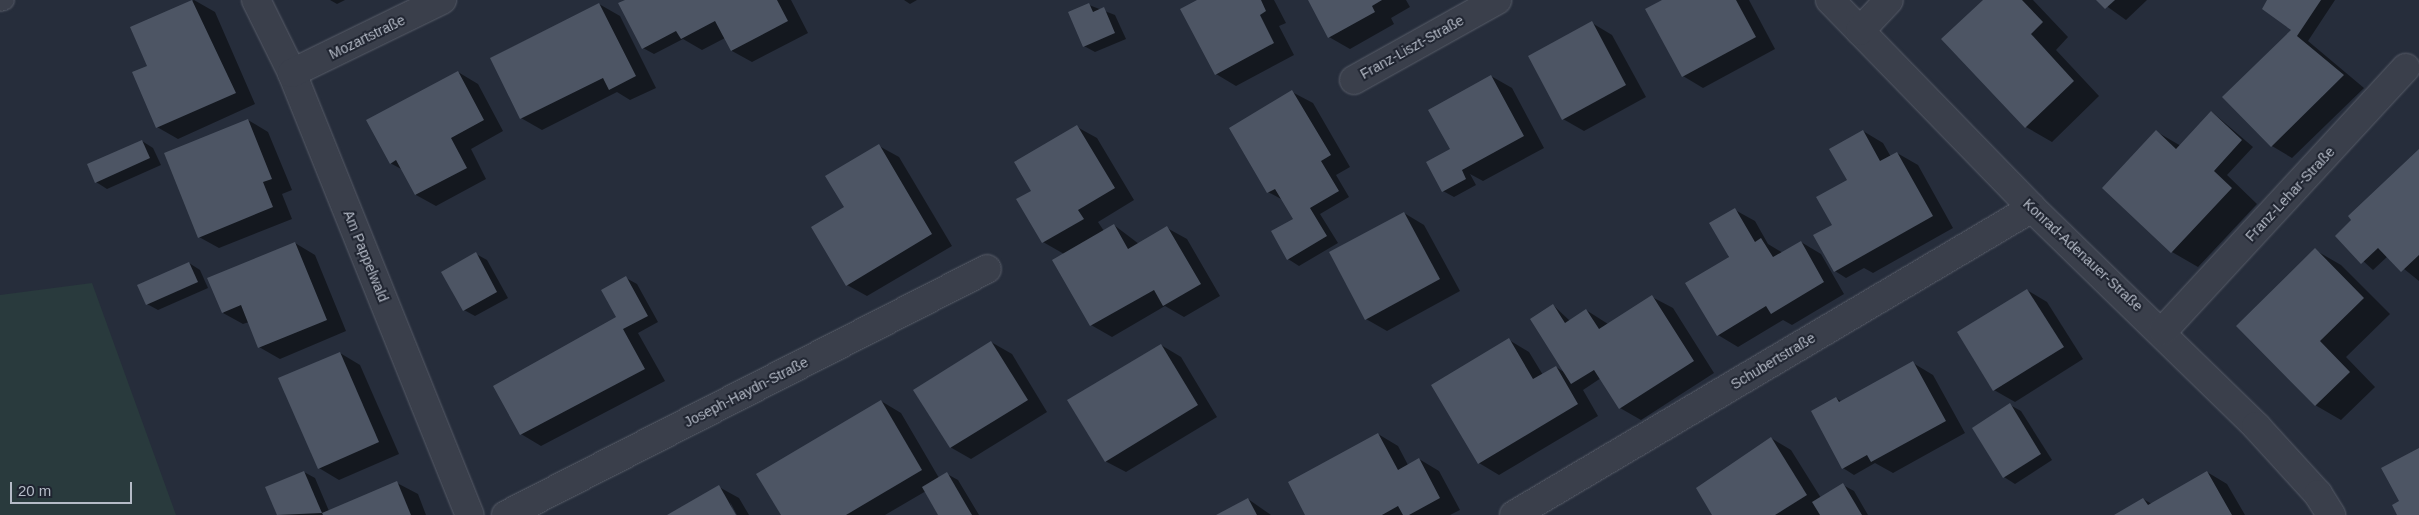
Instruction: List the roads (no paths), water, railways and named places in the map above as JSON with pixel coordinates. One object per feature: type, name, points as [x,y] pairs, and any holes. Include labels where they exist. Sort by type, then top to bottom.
[{"type":"street","name":"Am Pappelwald","points":[[256,0],[292,74],[470,515]]},
{"type":"street","name":"Mozartstraße","points":[[292,74],[442,0]]},
{"type":"street","name":"Franz-Liszt-Straße","points":[[1354,80],[1496,0]]},
{"type":"street","name":"Konrad-Adenauer-Straße","points":[[1830,0],[2032,208],[2163,330],[2268,439],[2331,515]]},
{"type":"street","points":[[1860,31],[1889,0]]},
{"type":"street","name":"Franz-Lehar-Straße","points":[[2163,330],[2413,72]]},
{"type":"street","name":"Schubertstraße","points":[[1514,515],[2032,208]]},
{"type":"street","name":"Joseph-Haydn-Straße","points":[[506,515],[987,269]]},
{"type":"lane","points":[[0,1],[4,0]]}]
